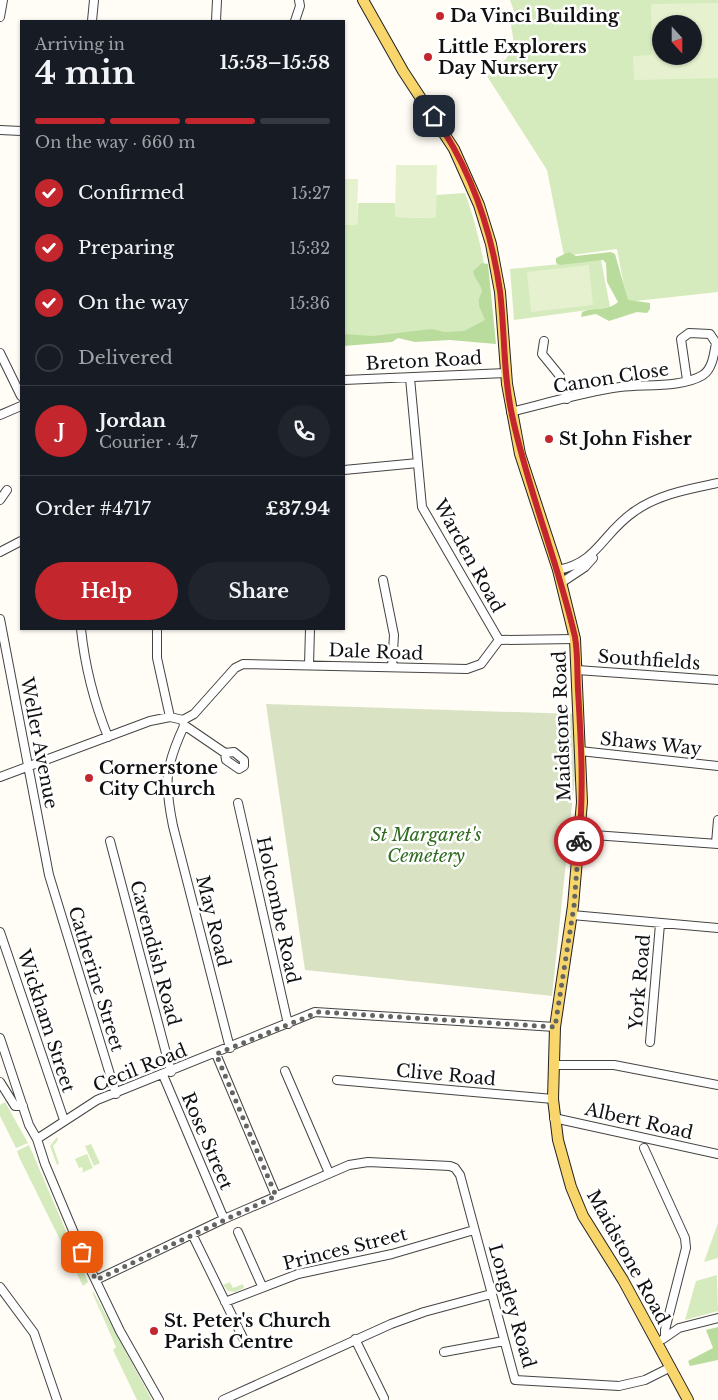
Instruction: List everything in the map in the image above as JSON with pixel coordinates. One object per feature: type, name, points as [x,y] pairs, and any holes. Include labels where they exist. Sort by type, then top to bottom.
[{"type":"main road","name":"Maidstone Road","points":[[363,0],[403,71],[448,137],[479,205],[491,244],[500,292],[511,412],[520,454],[558,570],[575,639],[580,751],[580,834],[572,915],[555,1027],[553,1065],[554,1118],[564,1165],[583,1216],[661,1340],[671,1367],[688,1400]]},
{"type":"street","points":[[0,16],[3,0]]},
{"type":"street","points":[[92,20],[94,0]]},
{"type":"street","points":[[216,20],[217,0]]},
{"type":"street","points":[[295,20],[300,6],[299,0]]},
{"type":"street","points":[[0,130],[20,132]]},
{"type":"street","name":"Canon Close","points":[[511,412],[620,388],[658,386],[687,380],[703,375],[710,367],[716,344],[710,334],[688,333],[681,339],[687,380]]},
{"type":"street","points":[[544,341],[541,354],[560,376],[567,399]]},
{"type":"street","points":[[0,353],[20,394]]},
{"type":"street","name":"Breton Road","points":[[345,380],[506,373]]},
{"type":"street","name":"Warden Road","points":[[410,378],[422,507],[499,640],[575,639]]},
{"type":"street","points":[[0,415],[20,406]]},
{"type":"street","points":[[345,470],[418,463]]},
{"type":"street","points":[[558,570],[581,563],[595,551],[613,529],[644,505],[668,495],[718,483]]},
{"type":"street","points":[[0,500],[8,490]]},
{"type":"street","points":[[0,552],[20,542]]},
{"type":"street","points":[[561,583],[588,565],[594,557],[595,551]]},
{"type":"street","points":[[383,580],[394,635],[392,667]]},
{"type":"street","name":"Weller Avenue","points":[[0,619],[48,873]]},
{"type":"street","points":[[81,630],[87,669],[97,707],[108,737]]},
{"type":"street","points":[[157,630],[158,664],[170,717]]},
{"type":"street","points":[[309,665],[310,630]]},
{"type":"street","name":"Dale Road","points":[[184,723],[239,666],[248,664],[470,669],[483,662],[499,640]]},
{"type":"street","name":"Southfields","points":[[577,670],[718,680]]},
{"type":"street","points":[[0,777],[158,719],[170,717],[184,723],[225,753]]},
{"type":"street","name":"May Road","points":[[184,723],[168,765],[166,783],[168,801],[230,1048]]},
{"type":"street","name":"Shaws Way","points":[[580,751],[718,766]]},
{"type":"street","name":"Holcombe Road","points":[[238,803],[288,1024]]},
{"type":"street","points":[[580,834],[717,843],[718,820]]},
{"type":"street","name":"Cavendish Road","points":[[110,841],[171,1072]]},
{"type":"street","name":"Catherine Street","points":[[48,873],[116,1094]]},
{"type":"street","points":[[572,915],[718,928]]},
{"type":"street","name":"York Road","points":[[650,1042],[660,924]]},
{"type":"street","name":"Wickham Street","points":[[0,932],[64,1120]]},
{"type":"street","name":"Cecil Road","points":[[38,1139],[95,1101],[216,1054],[311,1014],[323,1012],[555,1027]]},
{"type":"street","points":[[0,1038],[31,1129],[38,1139],[45,1164],[120,1331],[159,1400]]},
{"type":"street","points":[[216,1054],[276,1196]]},
{"type":"street","points":[[553,1065],[614,1065],[718,1085]]},
{"type":"street","points":[[96,1280],[224,1219],[329,1173],[284,1071]]},
{"type":"street","name":"Rose Street","points":[[163,1075],[224,1219]]},
{"type":"street","name":"Clive Road","points":[[337,1080],[553,1099]]},
{"type":"street","points":[[0,1082],[15,1106],[23,1106]]},
{"type":"street","name":"Albert Road","points":[[554,1118],[718,1154]]},
{"type":"street","points":[[644,1148],[685,1238],[686,1248],[661,1340]]},
{"type":"street","name":"Longley Road","points":[[329,1173],[349,1165],[368,1162],[450,1166],[456,1169],[460,1175],[516,1380],[619,1386],[645,1380],[671,1367]]},
{"type":"street","name":"Princes Street","points":[[225,1302],[262,1286],[298,1274],[392,1254],[474,1230]]},
{"type":"street","points":[[238,1232],[262,1286]]},
{"type":"street","points":[[192,1234],[243,1338]]},
{"type":"street","points":[[0,1287],[34,1333],[57,1400]]},
{"type":"street","points":[[223,1400],[355,1339],[414,1315],[491,1294]]},
{"type":"street","points":[[661,1340],[681,1328],[718,1318]]},
{"type":"street","points":[[355,1339],[384,1398]]},
{"type":"street","points":[[444,1352],[504,1341]]},
{"type":"green space","points":[[510,0],[718,0],[718,292],[627,302],[617,249],[564,256],[547,170],[485,73],[506,59],[514,44],[511,25],[514,11]]},
{"type":"green space","points":[[718,3],[718,78],[634,80],[633,56],[652,55],[651,4]]},
{"type":"green space","points":[[396,165],[437,165],[436,218],[395,217]]},
{"type":"green space","points":[[345,179],[358,179],[357,225],[345,225]]},
{"type":"green space","points":[[465,193],[484,263],[493,334],[345,339],[345,225],[357,225],[358,203],[395,203],[395,217],[436,218],[436,195]]},
{"type":"green space","points":[[569,252],[576,256],[611,252],[615,254],[628,300],[650,303],[650,309],[647,313],[637,312],[609,321],[596,314],[581,317],[582,312],[610,307],[618,302],[607,282],[606,263],[603,260],[560,265],[556,263],[556,258]]},
{"type":"green space","points":[[601,260],[610,307],[514,320],[510,269]]},
{"type":"green space","points":[[482,263],[488,264],[496,344],[450,340],[415,342],[398,338],[392,342],[345,346],[345,334],[373,336],[431,329],[445,332],[464,331],[485,320],[479,303],[482,292],[473,271]]},
{"type":"green space","points":[[589,265],[593,305],[531,312],[527,272]]},
{"type":"green space","name":"St Margaret's Cemetery","points":[[266,704],[574,714],[575,776],[552,996],[305,970]]},
{"type":"green space","points":[[5,1102],[28,1143],[16,1148],[0,1116],[0,1105]]},
{"type":"green space","points":[[57,1137],[58,1140],[53,1146],[59,1163],[57,1165],[50,1146]]},
{"type":"green space","points":[[91,1144],[100,1163],[94,1166],[85,1146]]},
{"type":"green space","points":[[29,1145],[88,1282],[83,1286],[19,1157],[17,1151]]},
{"type":"green space","points":[[87,1154],[93,1168],[81,1173],[83,1171],[82,1167],[79,1168],[75,1159]]},
{"type":"green space","points":[[718,1223],[718,1258],[704,1262]]},
{"type":"green space","points":[[717,1275],[718,1311],[685,1320],[696,1281]]},
{"type":"green space","points":[[230,1282],[233,1288],[243,1284],[244,1288],[235,1292],[228,1291],[223,1285]]},
{"type":"green space","points":[[92,1292],[152,1400],[137,1400],[113,1350],[116,1347]]},
{"type":"green space","points":[[718,1327],[718,1360],[690,1366],[688,1361],[713,1348],[706,1330]]},
{"type":"way so far","points":[[82,1252],[96,1280],[124,1265],[276,1196],[216,1054],[300,1018],[319,1012],[555,1027],[574,906],[579,841]]},
{"type":"place","name":"Da Vinci Building","points":[[440,16]]},
{"type":"place","name":"Little Explorers Day Nursery","points":[[428,57]]},
{"type":"place","name":"St John Fisher","points":[[549,439]]},
{"type":"place","name":"Cornerstone City Church","points":[[89,778]]},
{"type":"place","name":"St. Peter's Church Parish Centre","points":[[154,1331]]},
{"type":"route","points":[[434,116],[448,137],[469,178],[488,233],[500,292],[506,384],[520,454],[558,570],[575,639],[580,714],[582,802],[579,841]]}]
